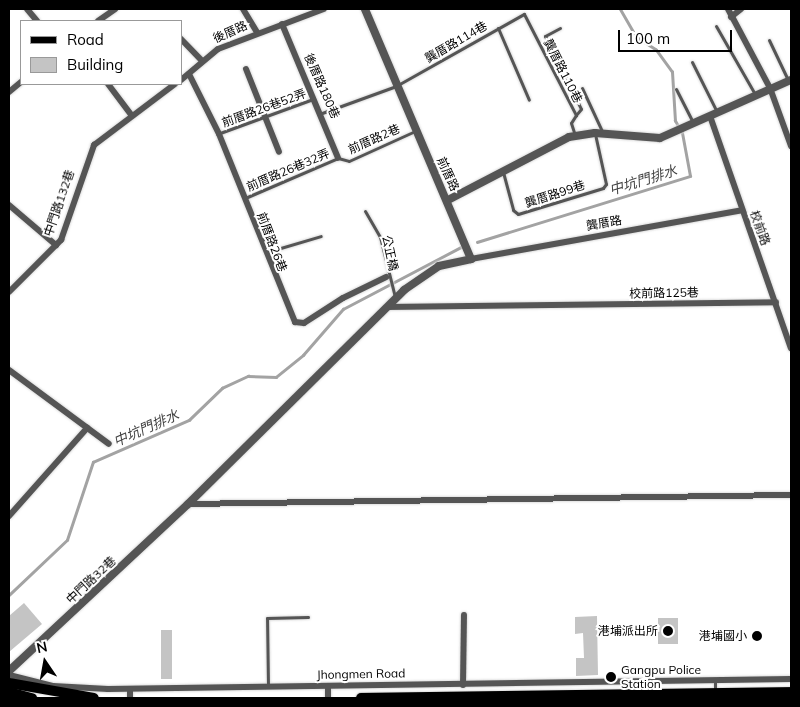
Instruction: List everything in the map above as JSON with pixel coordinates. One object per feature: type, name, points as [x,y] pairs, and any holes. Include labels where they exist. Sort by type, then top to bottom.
[{"type":"main road","points":[[9,683],[94,698]]},
{"type":"main road","points":[[9,692],[32,698]]},
{"type":"main road","name":"Jhongmen Road","points":[[361,698],[715,696],[791,692]]},
{"type":"street","points":[[27,9],[36,20]]},
{"type":"street","points":[[99,20],[115,9]]},
{"type":"street","points":[[243,9],[257,32]]},
{"type":"street","name":"後厝路","points":[[182,79],[218,49],[314,10],[324,9]]},
{"type":"street","name":"前厝路","points":[[365,9],[396,86],[448,200],[471,259]]},
{"type":"street","points":[[728,9],[770,88],[791,146]]},
{"type":"street","points":[[731,17],[741,9]]},
{"type":"street","name":"後厝路180巷","points":[[282,24],[316,98],[338,158]]},
{"type":"street","points":[[182,40],[202,61]]},
{"type":"street","points":[[246,69],[279,152]]},
{"type":"street","name":"前厝路26巷","points":[[189,74],[219,134],[283,300],[299,324],[387,279]]},
{"type":"street","points":[[448,200],[576,135],[599,134],[652,139],[674,132],[790,80]]},
{"type":"street","points":[[9,92],[20,83]]},
{"type":"street","points":[[109,85],[131,114],[174,85]]},
{"type":"street","name":"中門路132巷","points":[[9,292],[56,245],[85,161],[109,130],[131,114]]},
{"type":"street","name":"校前路","points":[[713,114],[742,210],[791,348]]},
{"type":"street","points":[[9,205],[56,245]]},
{"type":"street","name":"龔厝路","points":[[471,259],[742,210]]},
{"type":"street","points":[[188,504],[420,277],[471,259]]},
{"type":"street","name":"校前路125巷","points":[[389,307],[776,302]]},
{"type":"street","points":[[9,370],[109,444]]},
{"type":"street","points":[[9,516],[87,428]]},
{"type":"street","points":[[188,504],[791,495]]},
{"type":"street","name":"中門路32巷","points":[[9,670],[188,504]]},
{"type":"street","points":[[463,685],[464,615]]},
{"type":"street","name":"Jhongmen Road","points":[[9,675],[53,686],[130,689],[791,679]]},
{"type":"street","points":[[662,682],[662,696]]},
{"type":"street","points":[[426,685],[426,698]]},
{"type":"street","points":[[328,687],[328,698]]},
{"type":"street","points":[[130,689],[130,698]]},
{"type":"lane","name":"龔厝路114巷","points":[[322,114],[396,86],[524,14]]},
{"type":"lane","name":"龔厝路110巷","points":[[524,14],[576,115],[571,123],[576,135]]},
{"type":"lane","points":[[716,26],[756,94]]},
{"type":"lane","points":[[498,28],[528,100]]},
{"type":"lane","points":[[560,28],[545,36],[581,108],[576,115]]},
{"type":"lane","points":[[769,40],[790,80]]},
{"type":"lane","points":[[692,62],[713,114]]},
{"type":"lane","points":[[582,88],[599,134]]},
{"type":"lane","points":[[676,89],[693,123]]},
{"type":"lane","name":"前厝路26巷52弄","points":[[219,134],[316,98]]},
{"type":"lane","name":"前厝路2巷","points":[[338,158],[349,160],[416,130]]},
{"type":"lane","name":"龔厝路99巷","points":[[503,171],[515,212],[521,214],[605,186],[599,134]]},
{"type":"lane","name":"前厝路26巷32弄","points":[[244,198],[338,158]]},
{"type":"lane","name":"公正橋","points":[[365,211],[380,237],[387,279],[396,299]]},
{"type":"lane","points":[[264,252],[321,236]]},
{"type":"lane","points":[[268,688],[267,618],[308,617]]},
{"type":"lane","points":[[715,681],[715,696]]},
{"type":"building","points":[[24,603],[42,624],[9,652],[9,616]]},
{"type":"building","points":[[597,616],[598,675],[576,676],[576,658],[584,658],[583,633],[575,634],[575,617]]},
{"type":"building","name":"港埔派出所","points":[[658,618],[678,618],[678,644],[658,644]]},
{"type":"building","points":[[161,630],[172,630],[172,679],[161,679]]},
{"type":"waterway","name":"中坑門排水","points":[[477,242],[690,176],[682,133],[675,121],[672,72],[656,50],[636,37],[620,9]]},
{"type":"waterway","name":"中坑門排水","points":[[9,595],[67,540],[93,462],[189,420],[222,388],[248,376],[276,377],[303,355],[343,309],[461,247]]},
{"type":"place","name":"港埔派出所","points":[[668,631]]},
{"type":"place","name":"港埔國小","points":[[757,636]]},
{"type":"place","name":"Gangpu Police Station","points":[[611,677]]}]
